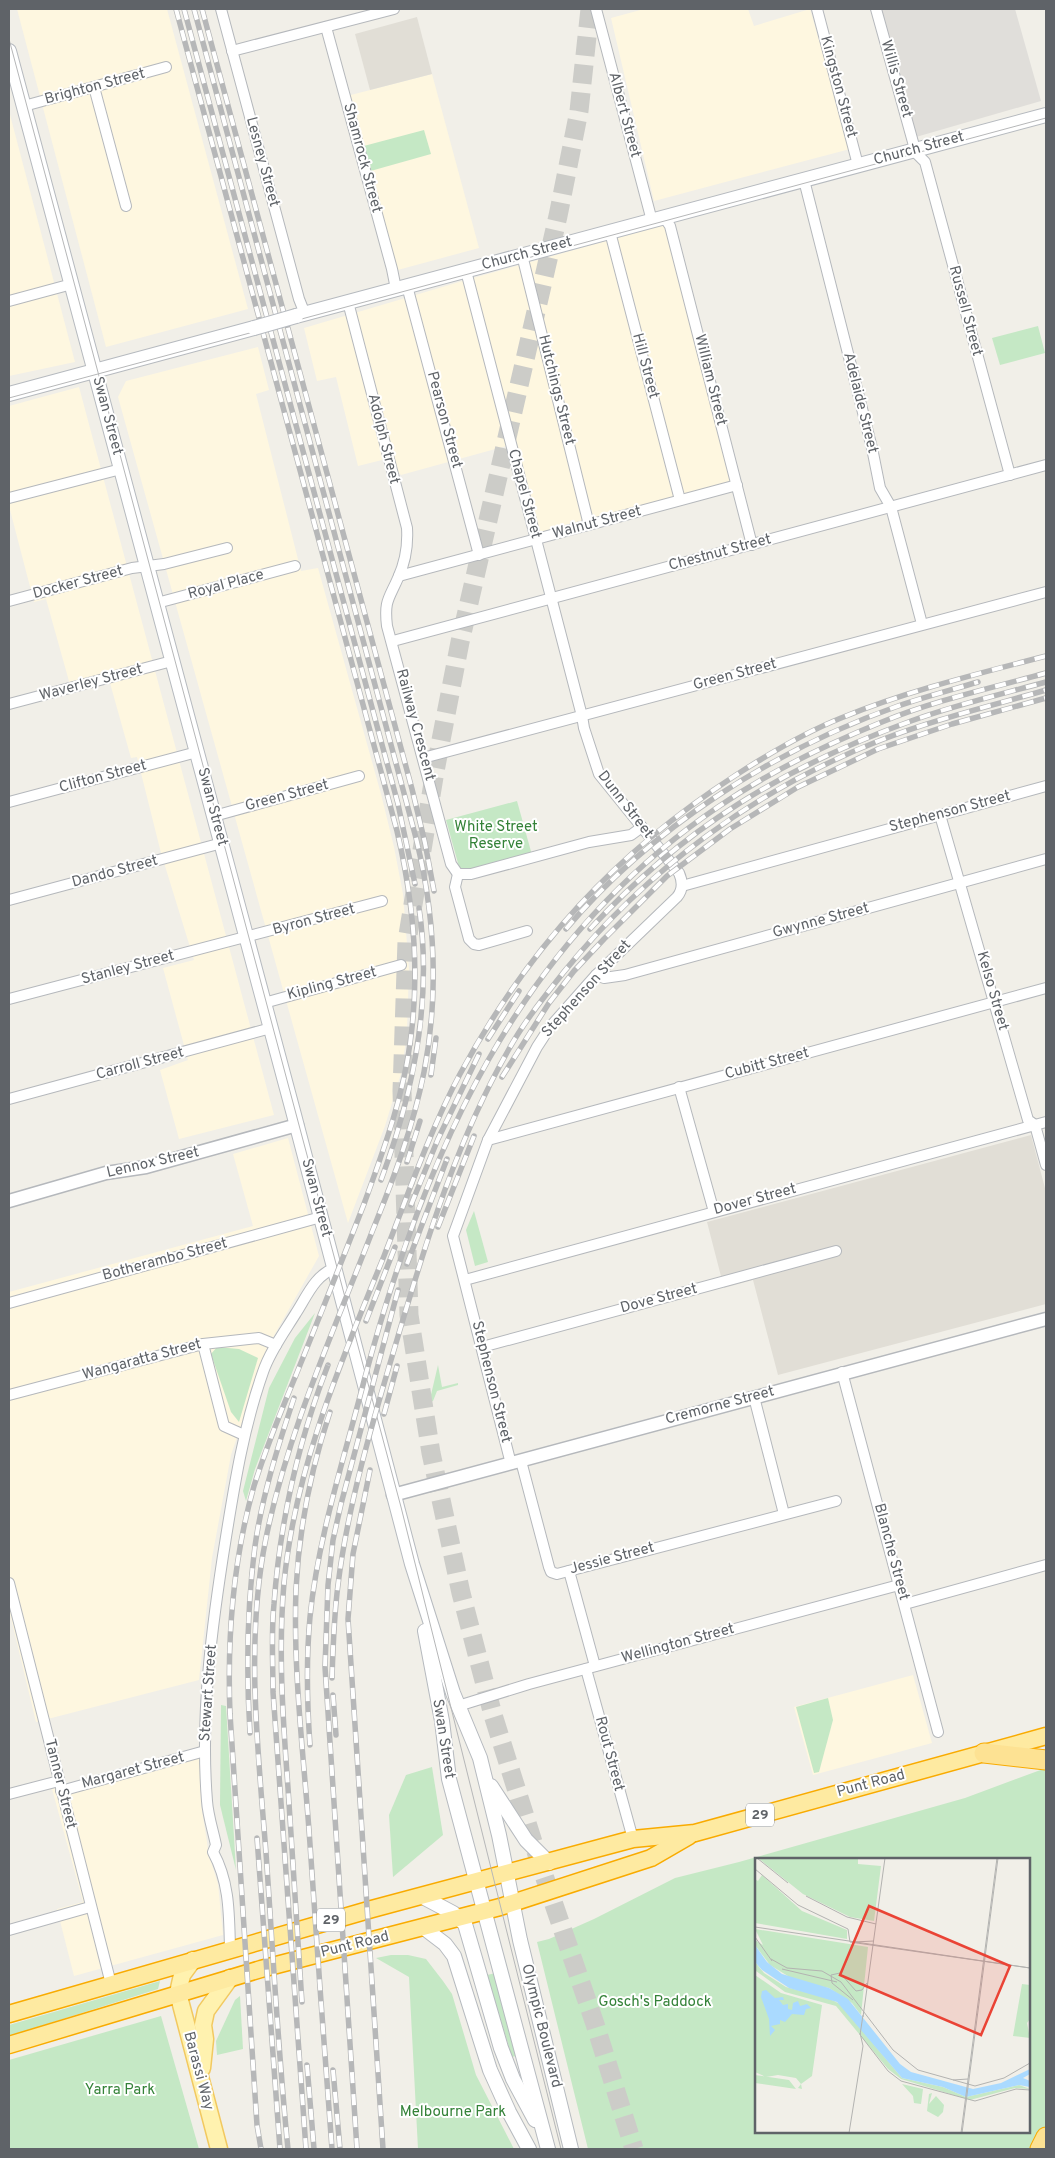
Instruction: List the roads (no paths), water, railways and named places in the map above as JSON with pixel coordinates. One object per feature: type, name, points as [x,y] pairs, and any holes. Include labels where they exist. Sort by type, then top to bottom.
[{"type":"highway","name":"Punt Road","points":[[9,2014],[230,1949],[475,1881],[549,1863],[633,1839],[696,1833],[1046,1736]]},
{"type":"highway","points":[[984,1753],[1046,1760]]},
{"type":"highway","name":"Punt Road","points":[[9,2045],[230,1978],[485,1912],[651,1858],[696,1833]]},
{"type":"highway","points":[[1040,2149],[1046,2137]]},
{"type":"main road","name":"Swan Street","points":[[9,51],[297,1125],[393,1495],[434,1636],[458,1706],[472,1735],[483,1767],[512,1903]]},
{"type":"main road","name":"Church Street","points":[[9,394],[1046,115]]},
{"type":"main road","name":"Swan Street","points":[[412,1564],[442,1721],[446,1766],[475,1881],[485,1912]]},
{"type":"main road","points":[[483,1767],[495,1793],[521,1833],[549,1863]]},
{"type":"main road","points":[[421,1896],[460,1919],[468,1932],[501,2048],[514,2079],[548,2147]]},
{"type":"main road","name":"Olympic Boulevard","points":[[512,1903],[571,2149]]},
{"type":"main road","name":"Olympic Boulevard","points":[[485,1912],[548,2147]]},
{"type":"main road","points":[[424,1928],[444,1944],[454,1956],[496,2085],[529,2149]]},
{"type":"main road","points":[[178,1994],[182,1975],[193,1960]]},
{"type":"main road","points":[[200,2077],[205,2039],[203,2025],[205,2016],[211,2002],[230,1978]]},
{"type":"main road","name":"Barassi Way","points":[[178,1994],[219,2149]]},
{"type":"main road","points":[[548,2147],[566,2126]]},
{"type":"main road","points":[[520,2133],[548,2147]]},
{"type":"street","name":"Lesney Street","points":[[221,9],[299,299],[301,315]]},
{"type":"street","points":[[232,51],[326,27],[360,13],[394,9]]},
{"type":"street","name":"Albert Street","points":[[596,9],[658,219]]},
{"type":"street","name":"Kingston Street","points":[[817,9],[858,165]]},
{"type":"street","name":"Willis Street","points":[[876,9],[915,150]]},
{"type":"street","name":"Shamrock Street","points":[[326,27],[392,268],[402,288]]},
{"type":"street","name":"Brighton Street","points":[[24,106],[166,67]]},
{"type":"street","points":[[94,87],[126,206]]},
{"type":"street","name":"Russell Street","points":[[915,150],[925,162],[1010,475]]},
{"type":"street","name":"Adelaide Street","points":[[804,180],[872,448],[880,488],[891,507],[922,624]]},
{"type":"street","name":"William Street","points":[[658,219],[670,226],[752,545]]},
{"type":"street","name":"Hill Street","points":[[610,232],[680,500]]},
{"type":"street","name":"Hutchings Street","points":[[522,255],[589,525]]},
{"type":"street","name":"Chapel Street","points":[[466,271],[582,716]]},
{"type":"street","points":[[9,301],[72,284]]},
{"type":"street","name":"Pearson Street","points":[[402,288],[479,555]]},
{"type":"street","name":"Adolph Street","points":[[348,302],[407,528],[407,546],[399,576]]},
{"type":"street","name":"Chestnut Street","points":[[393,641],[1046,465]]},
{"type":"street","points":[[9,498],[121,469]]},
{"type":"street","name":"Walnut Street","points":[[399,576],[738,486]]},
{"type":"street","name":"Docker Street","points":[[9,601],[227,548]]},
{"type":"street","name":"Royal Place","points":[[157,603],[295,566]]},
{"type":"street","name":"Railway Crescent","points":[[399,576],[386,603],[387,626],[393,641],[451,864],[458,874]]},
{"type":"street","name":"Green Street","points":[[423,758],[1046,592]]},
{"type":"street","name":"Waverley Street","points":[[9,704],[172,661]]},
{"type":"street","name":"Dunn Street","points":[[582,716],[599,774],[679,873],[682,886]]},
{"type":"street","name":"Clifton Street","points":[[9,802],[197,752]]},
{"type":"street","name":"Green Street","points":[[214,816],[359,776]]},
{"type":"street","name":"Stephenson Street","points":[[516,1463],[482,1347],[453,1236],[488,1140],[537,1046],[550,1027],[596,975],[677,898],[682,886],[1046,786]]},
{"type":"street","name":"Kelso Street","points":[[940,814],[996,1002],[1028,1120],[1035,1125],[1046,1165]]},
{"type":"street","points":[[527,931],[479,945],[474,944],[469,939],[455,887],[458,874],[470,874],[589,842],[630,835],[642,827]]},
{"type":"street","name":"Dando Street","points":[[9,900],[222,843]]},
{"type":"street","name":"Gwynne Street","points":[[596,975],[604,978],[626,975],[1046,859]]},
{"type":"street","name":"Byron Street","points":[[247,937],[382,901]]},
{"type":"street","name":"Stanley Street","points":[[9,999],[247,937]]},
{"type":"street","name":"Kipling Street","points":[[264,1003],[400,966]]},
{"type":"street","name":"Cubitt Street","points":[[488,1140],[1046,988]]},
{"type":"street","name":"Carroll Street","points":[[9,1099],[271,1028]]},
{"type":"street","points":[[679,1088],[714,1212]]},
{"type":"street","name":"Dover Street","points":[[465,1280],[1046,1122]]},
{"type":"street","name":"Lennox Street","points":[[9,1201],[106,1173],[146,1167],[297,1125]]},
{"type":"street","name":"Botherambo Street","points":[[9,1303],[321,1217]]},
{"type":"street","name":"Dove Street","points":[[482,1347],[836,1252]]},
{"type":"street","name":"Stewart Street","points":[[230,1949],[229,1899],[213,1852],[216,1845],[207,1800],[206,1751],[209,1672],[217,1592],[234,1480],[244,1435],[264,1370],[276,1345],[321,1275],[335,1268]]},
{"type":"street","name":"Cremorne Street","points":[[393,1495],[516,1463],[842,1372],[1046,1319]]},
{"type":"street","name":"Wangaratta Street","points":[[9,1395],[203,1344],[259,1338],[276,1345]]},
{"type":"street","points":[[203,1344],[224,1426],[244,1435]]},
{"type":"street","name":"Blanche Street","points":[[842,1372],[938,1732]]},
{"type":"street","points":[[754,1397],[784,1514]]},
{"type":"street","name":"Jessie Street","points":[[516,1463],[551,1572],[557,1574],[836,1501]]},
{"type":"street","points":[[905,1604],[1046,1565]]},
{"type":"street","name":"Rout Street","points":[[569,1571],[633,1839]]},
{"type":"street","name":"Tanner Street","points":[[9,1585],[111,1984]]},
{"type":"street","name":"Wellington Street","points":[[458,1706],[529,1684],[899,1585]]},
{"type":"street","name":"Margaret Street","points":[[9,1794],[60,1786],[206,1751]]},
{"type":"street","points":[[9,1930],[90,1907]]},
{"type":"tunnel","points":[[590,9],[579,111],[558,216],[460,642],[435,771],[407,941],[402,1091],[409,1315],[431,1453],[461,1593],[493,1715],[539,1861],[595,2024],[634,2149]]},
{"type":"tram line","points":[[9,39],[401,1507],[561,2149]]},
{"type":"tram line","points":[[9,398],[1046,118]]},
{"type":"railway","points":[[176,9],[397,831],[411,908],[415,959],[414,1010],[408,1058],[392,1122],[364,1204],[279,1416],[254,1486],[236,1570],[231,1628],[230,1714],[257,2125],[261,2149]]},
{"type":"railway","points":[[184,9],[398,804],[415,884]]},
{"type":"railway","points":[[194,9],[416,838],[427,896],[433,955],[432,1014],[429,1043],[414,1113],[402,1154],[327,1345],[286,1459],[266,1538],[260,1577],[256,1616],[255,1695],[278,2038],[288,2149]]},
{"type":"railway","points":[[202,9],[412,789],[434,891]]},
{"type":"railway","points":[[302,2002],[282,1686],[282,1609],[290,1540],[298,1498],[309,1457],[336,1376],[410,1187],[460,1074],[515,985],[578,906],[614,870],[692,805],[774,751],[841,718],[917,691],[1046,656]]},
{"type":"railway","points":[[310,1745],[307,1665],[310,1617],[319,1557],[332,1498],[388,1297],[416,1215],[449,1136],[488,1060],[533,989],[586,922],[648,861],[737,794],[798,760],[902,714],[1046,673]]},
{"type":"railway","points":[[566,929],[600,892],[636,858],[675,826],[717,796],[760,769],[805,745],[851,724],[898,706],[978,682]]},
{"type":"railway","points":[[590,929],[625,893],[662,860],[738,804],[778,780],[865,739],[911,721],[1046,682]]},
{"type":"railway","points":[[332,1678],[337,1596],[348,1522],[372,1426],[410,1296],[433,1224],[474,1117],[509,1049],[534,1010],[596,935],[631,900],[668,866],[748,808],[790,782],[835,760],[901,732],[1046,690]]},
{"type":"railway","points":[[502,1077],[549,1003],[574,971],[667,876],[730,829],[798,787],[878,749],[952,724],[1046,698]]},
{"type":"railway","points":[[381,1180],[411,1081],[422,1012],[423,943],[419,908]]},
{"type":"railway","points":[[488,1039],[519,991]]},
{"type":"railway","points":[[431,1075],[436,1038]]},
{"type":"railway","points":[[411,1205],[438,1139],[479,1054]]},
{"type":"railway","points":[[407,1162],[420,1121]]},
{"type":"railway","points":[[438,1227],[474,1136]]},
{"type":"railway","points":[[407,1264],[447,1159]]},
{"type":"railway","points":[[366,1321],[395,1247]]},
{"type":"railway","points":[[357,2149],[325,1667],[328,1585],[333,1540],[341,1504],[398,1290]]},
{"type":"railway","points":[[306,2149],[273,1692],[273,1626],[277,1573],[292,1483],[308,1423],[328,1365]]},
{"type":"railway","points":[[384,1414],[397,1366]]},
{"type":"railway","points":[[250,1733],[248,1639],[255,1546],[266,1490],[294,1398]]},
{"type":"railway","points":[[330,1412],[317,1455],[303,1521],[295,1619],[299,1710],[332,2149]]},
{"type":"railway","points":[[370,1470],[353,1554],[348,1619],[383,2149]]},
{"type":"railway","points":[[333,1695],[336,1735]]},
{"type":"railway","points":[[257,1838],[280,2149]]},
{"type":"railway","points":[[307,2065],[314,2149]]},
{"type":"railway","points":[[333,2070],[340,2149]]},
{"type":"park label","name":"White Street Reserve","points":[[496,836]]},
{"type":"park label","name":"Gosch's Paddock","points":[[655,2002]]},
{"type":"park label","name":"Yarra Park","points":[[120,2090]]},
{"type":"park label","name":"Melbourne Park","points":[[453,2112]]}]
